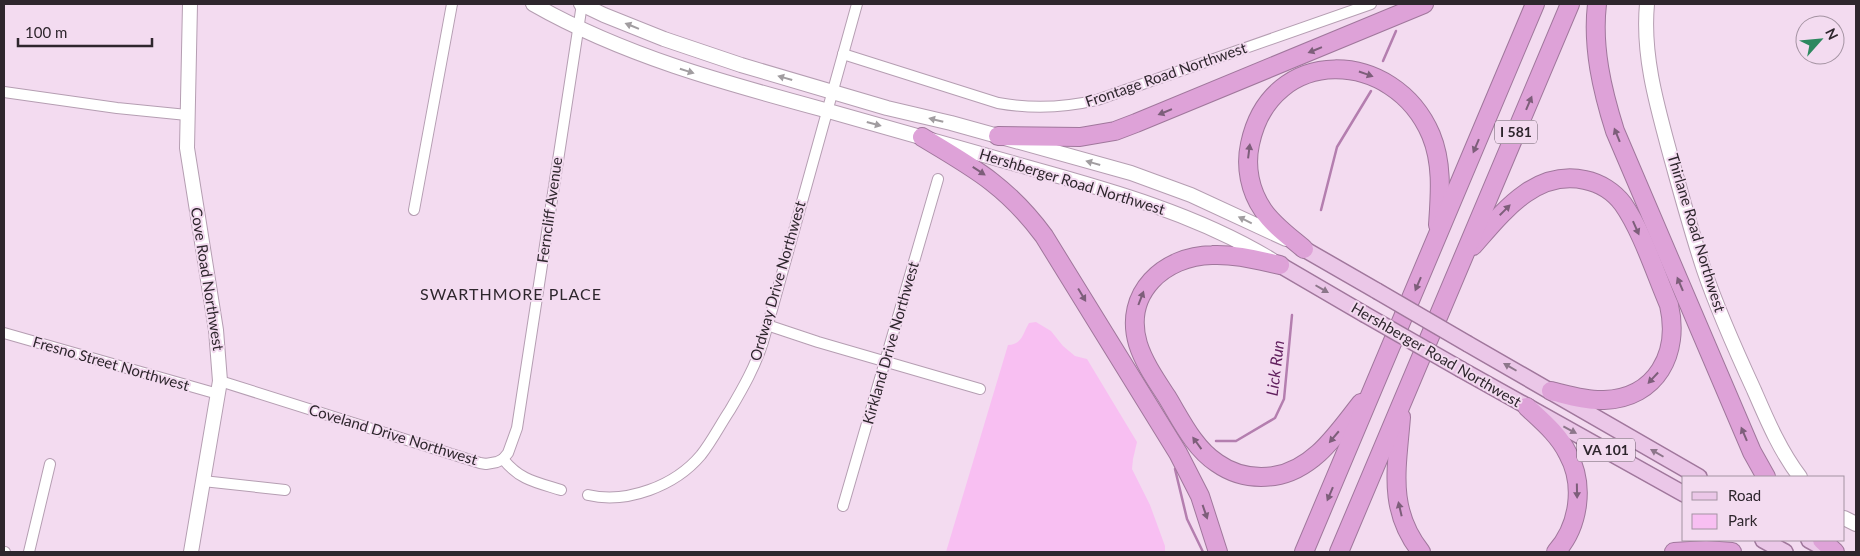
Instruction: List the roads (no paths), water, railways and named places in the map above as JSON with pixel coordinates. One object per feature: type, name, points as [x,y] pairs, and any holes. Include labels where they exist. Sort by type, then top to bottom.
[{"type":"highway","points":[[998,136],[1080,137],[1115,131],[1136,124],[1424,4]]},
{"type":"highway","name":"I 581","points":[[1304,552],[1535,4]]},
{"type":"highway","name":"I 581","points":[[1339,552],[1570,4]]},
{"type":"highway","points":[[1597,4],[1597,59],[1605,99],[1615,132],[1752,452],[1765,476]]},
{"type":"highway","points":[[1304,249],[1263,211],[1256,198],[1249,177],[1249,150],[1258,119],[1270,99],[1292,81],[1324,69],[1352,70],[1380,80],[1402,95],[1423,120],[1435,146],[1439,164],[1440,185],[1437,240]]},
{"type":"highway","points":[[922,137],[980,172],[1001,188],[1031,218],[1044,236],[1178,453],[1200,496],[1218,552]]},
{"type":"highway","points":[[1462,260],[1498,217],[1514,202],[1543,184],[1566,178],[1588,180],[1604,187],[1621,202],[1634,224],[1668,305],[1673,328],[1669,354],[1664,365],[1652,380],[1638,391],[1626,396],[1602,401],[1551,391]]},
{"type":"highway","points":[[1280,265],[1225,255],[1196,257],[1180,261],[1159,273],[1150,282],[1140,298],[1135,322],[1136,334],[1143,356],[1199,447],[1216,463],[1238,474],[1264,477],[1283,474],[1310,461],[1321,452],[1375,384]]},
{"type":"highway","points":[[1402,401],[1396,483],[1397,500],[1406,529],[1421,552]]},
{"type":"highway","points":[[1527,407],[1561,442],[1574,466],[1577,480],[1576,509],[1573,523],[1568,535],[1556,552]]},
{"type":"highway","points":[[1823,541],[1834,552]]},
{"type":"highway","points":[[1674,552],[1706,550],[1732,552]]},
{"type":"main road","name":"Cove Road Northwest","points":[[190,4],[188,148],[216,330],[219,388],[191,552]]},
{"type":"main road","name":"Hershberger Road Northwest","points":[[533,4],[656,60],[725,83],[1118,193],[1211,228],[1247,246],[1527,407],[1682,493]]},
{"type":"main road","name":"Hershberger Road Northwest","points":[[582,4],[604,15],[690,49],[832,92],[1131,174],[1191,195],[1285,238],[1697,476]]},
{"type":"main road","name":"Thirlane Road Northwest","points":[[1647,4],[1646,39],[1654,91],[1704,270],[1733,344],[1778,443],[1799,476]]},
{"type":"main road","points":[[1765,541],[1785,552]]},
{"type":"main road","points":[[1811,541],[1834,552]]},
{"type":"street","points":[[414,210],[452,4]]},
{"type":"street","name":"Ferncliff Avenue","points":[[503,459],[508,453],[514,438],[522,398],[582,4]]},
{"type":"street","name":"Ordway Drive Northwest","points":[[588,495],[612,497],[647,491],[665,483],[691,465],[710,444],[749,378],[757,360],[857,4]]},
{"type":"street","name":"Frontage Road Northwest","points":[[843,54],[998,102],[1022,107],[1056,108],[1097,100],[1370,4]]},
{"type":"street","points":[[4,92],[117,108],[187,115]]},
{"type":"street","name":"Kirkland Drive Northwest","points":[[843,506],[938,180]]},
{"type":"street","points":[[767,325],[980,389]]},
{"type":"street","name":"Fresno Street Northwest","points":[[4,334],[219,388]]},
{"type":"street","name":"Coveland Drive Northwest","points":[[219,388],[480,463],[486,464],[503,459]]},
{"type":"street","points":[[503,459],[524,478],[561,490]]},
{"type":"street","points":[[29,552],[50,464]]},
{"type":"street","points":[[203,481],[285,490]]},
{"type":"waterway","name":"Lick Run","points":[[1383,61],[1396,31]]},
{"type":"waterway","name":"Lick Run","points":[[1321,210],[1337,147],[1371,91]]},
{"type":"waterway","name":"Lick Run","points":[[1216,441],[1236,441],[1275,418],[1284,399],[1292,315]]},
{"type":"waterway","name":"Lick Run","points":[[1175,469],[1187,519],[1203,552]]},
{"type":"district","name":"SWARTHMORE PLACE","points":[[511,294]]}]
